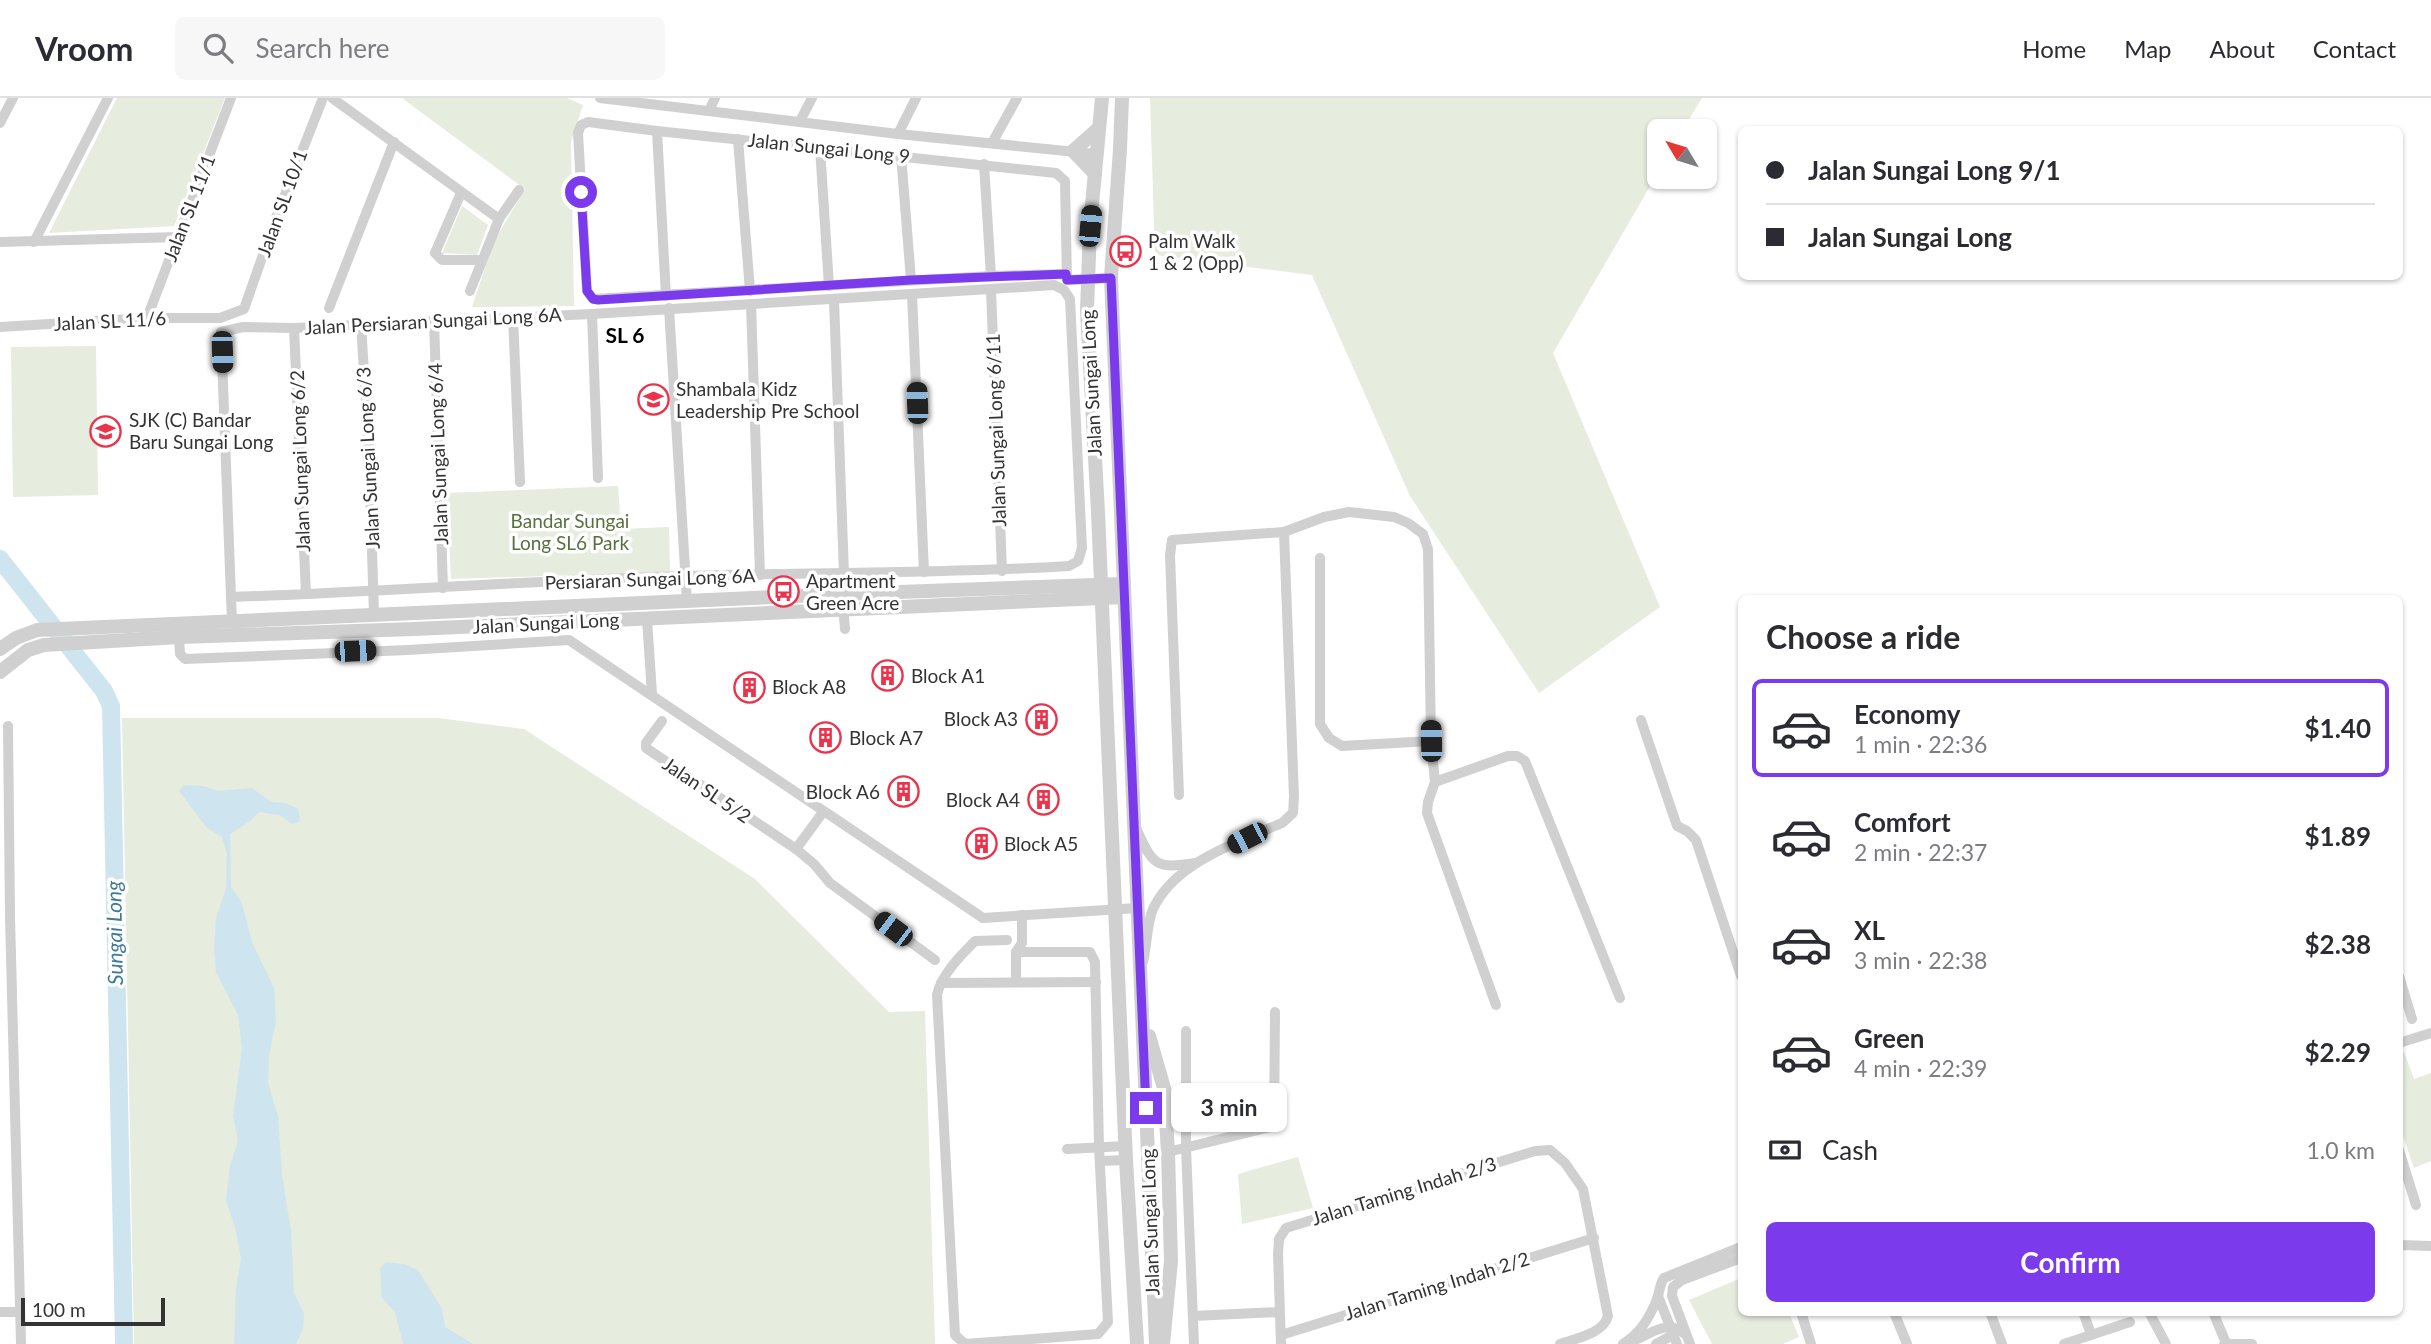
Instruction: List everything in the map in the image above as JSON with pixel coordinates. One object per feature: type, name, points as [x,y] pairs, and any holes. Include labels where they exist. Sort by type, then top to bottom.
[{"type":"street","points":[[0,123],[13,98]]},
{"type":"street","points":[[34,242],[108,98]]},
{"type":"street","name":"Jalan SL 11/1","points":[[147,318],[230,98]]},
{"type":"street","name":"Jalan SL 10/1","points":[[244,309],[323,98]]},
{"type":"street","points":[[332,98],[499,219]]},
{"type":"street","points":[[600,98],[898,134],[1096,154],[1109,164],[1118,182]]},
{"type":"street","points":[[709,111],[715,98]]},
{"type":"street","points":[[800,121],[812,98]]},
{"type":"street","points":[[898,134],[916,98]]},
{"type":"street","points":[[992,143],[1017,98]]},
{"type":"street","name":"Jalan Sungai Long","points":[[1102,98],[1087,278],[1087,311],[1137,1344]]},
{"type":"street","name":"Jalan Sungai Long","points":[[1122,98],[1111,278],[1156,1344]]},
{"type":"street","name":"Jalan Sungai Long 9","points":[[666,296],[598,300],[587,291],[578,133],[581,125],[588,121],[657,131],[1056,173],[1065,181],[1066,274]]},
{"type":"street","points":[[1073,151],[1099,128]]},
{"type":"street","points":[[1096,154],[1107,148],[1121,128]]},
{"type":"street","points":[[657,131],[666,296],[991,276],[1066,274],[1067,280],[1111,278]]},
{"type":"street","points":[[738,139],[750,291]]},
{"type":"street","points":[[329,308],[394,142]]},
{"type":"street","points":[[820,148],[828,286]]},
{"type":"street","points":[[1073,151],[1095,174]]},
{"type":"street","points":[[901,155],[911,280]]},
{"type":"street","points":[[984,164],[991,276]]},
{"type":"street","points":[[470,291],[499,219],[519,190]]},
{"type":"street","points":[[461,193],[435,253],[442,260],[481,260]]},
{"type":"street","points":[[0,242],[178,237]]},
{"type":"street","name":"Jalan Persiaran Sungai Long 6A","points":[[231,597],[221,332],[243,327],[294,328],[592,314],[1054,285],[1064,290],[1070,299],[1082,548],[1078,561],[1069,566]]},
{"type":"street","name":"Jalan Sungai Long 6/11","points":[[991,290],[1002,571]]},
{"type":"street","points":[[912,294],[923,572]]},
{"type":"street","points":[[834,300],[845,629]]},
{"type":"street","points":[[751,304],[761,575]]},
{"type":"street","points":[[669,308],[687,601]]},
{"type":"street","name":"Jalan SL 11/6","points":[[0,327],[147,318],[220,317],[244,309]]},
{"type":"street","points":[[592,314],[598,478]]},
{"type":"street","points":[[513,317],[520,482]]},
{"type":"street","name":"Jalan Sungai Long 6/4","points":[[434,321],[443,588]]},
{"type":"street","name":"Jalan Sungai Long 6/3","points":[[361,324],[369,453],[374,615]]},
{"type":"street","name":"Jalan Sungai Long 6/2","points":[[294,328],[306,594]]},
{"type":"street","points":[[1098,512],[1120,511]]},
{"type":"street","points":[[1179,795],[1170,555],[1172,540],[1284,532],[1324,517],[1349,512],[1394,517],[1408,523],[1423,534],[1428,549],[1431,741],[1436,782],[1428,802],[1427,813],[1496,1005]]},
{"type":"street","points":[[1140,976],[1152,911],[1164,891],[1196,863],[1282,823],[1293,813],[1284,532]]},
{"type":"street","points":[[1320,558],[1320,724],[1329,738],[1342,746],[1431,741]]},
{"type":"street","name":"Persiaran Sungai Long 6A","points":[[231,597],[685,576],[1002,571],[1069,566]]},
{"type":"street","name":"Jalan Sungai Long","points":[[0,649],[37,629],[842,594],[1124,590]]},
{"type":"street","name":"Jalan Sungai Long","points":[[0,672],[28,650],[44,645],[843,610],[1100,591]]},
{"type":"street","points":[[231,597],[232,621]]},
{"type":"street","points":[[648,619],[652,694]]},
{"type":"street","points":[[179,637],[180,654],[185,659],[569,640],[983,918],[1137,908]]},
{"type":"street","points":[[1641,720],[1677,826],[1696,840],[1738,965]]},
{"type":"street","name":"Jalan SL 5/2","points":[[662,721],[646,743],[646,748],[796,849]]},
{"type":"street","points":[[8,726],[20,1344]]},
{"type":"street","points":[[1436,782],[1508,756],[1517,756],[1525,761],[1620,998]]},
{"type":"street","points":[[823,812],[796,849],[814,864],[830,883],[935,960]]},
{"type":"street","points":[[1133,821],[1149,857],[1160,864],[1174,866],[1196,863]]},
{"type":"street","points":[[1016,982],[1016,952],[1022,943],[1022,915]]},
{"type":"street","points":[[1008,916],[1007,940],[1016,952]]},
{"type":"street","points":[[1007,940],[975,941],[962,954],[937,990],[955,1335],[965,1344],[1098,1334],[1108,1322],[1100,1161],[1096,962],[1090,952],[1016,952]]},
{"type":"street","points":[[941,983],[1096,982]]},
{"type":"street","points":[[2403,989],[2412,1019]]},
{"type":"street","points":[[1168,1152],[1274,1126],[1275,1012]]},
{"type":"street","points":[[1142,1014],[1164,1088],[1171,1261],[1163,1344]]},
{"type":"street","points":[[1185,1031],[1186,1148],[1194,1344]]},
{"type":"street","points":[[2403,1042],[2431,1032]]},
{"type":"street","points":[[1067,1149],[1100,1147],[1126,1153]]},
{"type":"street","name":"Jalan Taming Indah 2/3","points":[[1279,1312],[1279,1239],[1286,1228],[1535,1150],[1550,1150],[1566,1164],[1583,1189],[1594,1238]]},
{"type":"street","points":[[1100,1161],[1126,1153]]},
{"type":"street","points":[[2403,1163],[2416,1205]]},
{"type":"street","points":[[1560,1344],[1599,1330],[1606,1324],[1608,1316],[1594,1238]]},
{"type":"street","name":"Jalan Taming Indah 2/2","points":[[1281,1340],[1594,1238]]},
{"type":"street","points":[[2403,1245],[2431,1246]]},
{"type":"street","points":[[1624,1344],[1640,1331],[1658,1296],[1660,1284],[1670,1275],[1738,1248]]},
{"type":"street","points":[[1675,1330],[1671,1291],[1676,1283],[1738,1259]]},
{"type":"street","points":[[1658,1296],[1675,1330],[1688,1340]]},
{"type":"street","points":[[0,1312],[20,1311]]},
{"type":"street","points":[[1192,1317],[1279,1312],[1281,1340]]},
{"type":"street","points":[[1802,1316],[1809,1343]]},
{"type":"street","points":[[1896,1316],[1907,1344]]},
{"type":"street","points":[[1992,1316],[2002,1344]]},
{"type":"street","points":[[2084,1316],[2091,1334]]},
{"type":"street","points":[[2152,1316],[2166,1344]]},
{"type":"street","points":[[2214,1316],[2225,1344],[2252,1344]]},
{"type":"street","points":[[2064,1344],[2130,1322]]},
{"type":"street","points":[[1624,1344],[1675,1330]]},
{"type":"street","points":[[1656,1344],[1675,1330]]},
{"type":"green space","points":[[117,98],[225,98],[174,226],[49,233]]},
{"type":"green space","points":[[402,98],[567,98],[583,105],[571,142],[574,306],[472,307],[494,241],[525,189]]},
{"type":"green space","points":[[1150,98],[1702,98],[1689,119],[1647,119],[1649,189],[1553,353],[1660,607],[1539,693],[1410,496],[1312,275],[1155,255]]},
{"type":"green space","points":[[462,206],[488,225],[477,255],[442,253]]},
{"type":"green space","points":[[96,346],[98,495],[13,497],[11,347]]},
{"type":"green space","name":"Bandar Sungai Long SL6 Park","points":[[618,486],[621,529],[669,527],[670,572],[451,579],[447,493]]},
{"type":"green space","points":[[122,718],[438,718],[524,729],[755,879],[889,1012],[925,1011],[935,1344],[134,1344]]},
{"type":"green space","points":[[2403,1052],[2414,1079],[2431,1073],[2431,1161],[2414,1168],[2403,1136]]},
{"type":"green space","points":[[1298,1157],[1313,1208],[1242,1224],[1238,1174]]},
{"type":"green space","points":[[1738,1279],[1738,1316],[1790,1316],[1799,1337],[1783,1344],[1712,1344],[1689,1300]]},
{"type":"water","points":[[184,785],[203,786],[218,791],[252,788],[271,802],[286,803],[298,809],[300,821],[292,824],[280,815],[259,812],[230,834],[231,887],[242,903],[252,942],[274,988],[276,1020],[269,1055],[268,1083],[278,1116],[282,1175],[291,1231],[294,1293],[304,1313],[303,1329],[296,1344],[234,1344],[236,1288],[241,1259],[226,1200],[230,1166],[238,1141],[233,1116],[242,1048],[238,1015],[216,972],[214,949],[216,918],[226,889],[227,853],[222,837],[207,828],[179,791]]},
{"type":"water","points":[[386,1262],[404,1264],[418,1270],[442,1309],[445,1327],[473,1344],[403,1344],[395,1312],[382,1298],[380,1269]]},
{"type":"waterway","name":"Sungai Long","points":[[0,559],[104,691],[111,706],[124,1344]]},
{"type":"place","name":"Palm Walk 1 & 2 (Opp)","points":[[1125,252]]},
{"type":"place","name":"Shambala Kidz Leadership Pre School","points":[[653,400]]},
{"type":"place","name":"SJK (C) Bandar Baru Sungai Long","points":[[106,431]]},
{"type":"place","name":"Apartment Green Acre","points":[[783,592]]},
{"type":"place","name":"Block A1","points":[[888,676]]},
{"type":"place","name":"Block A8","points":[[749,687]]},
{"type":"place","name":"Block A3","points":[[1041,719]]},
{"type":"place","name":"Block A7","points":[[826,738]]},
{"type":"place","name":"Block A6","points":[[903,792]]},
{"type":"place","name":"Block A4","points":[[1043,800]]},
{"type":"place","name":"Block A5","points":[[981,844]]},
{"type":"district","name":"SL 6","points":[[625,336]]},
{"type":"route","points":[[581,192],[587,291],[593,299],[598,300],[991,276],[1066,274],[1067,280],[1111,278],[1146,1108]]}]
